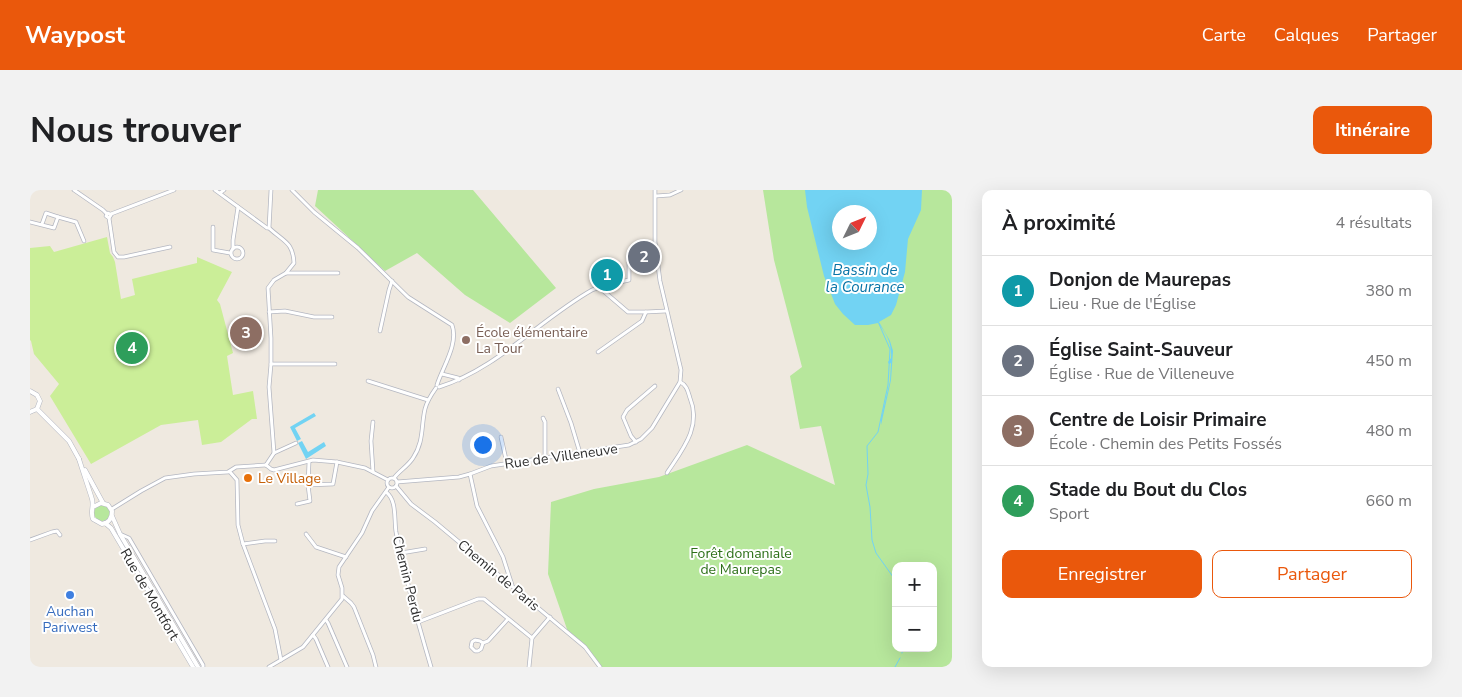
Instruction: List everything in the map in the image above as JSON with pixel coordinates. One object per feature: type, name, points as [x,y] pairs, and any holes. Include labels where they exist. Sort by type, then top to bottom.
[{"type":"street","points":[[74,190],[109,215],[114,252],[118,257],[170,247]]},
{"type":"street","points":[[109,215],[174,190]]},
{"type":"street","points":[[215,190],[267,228],[270,228],[290,246],[294,254],[294,263],[286,273],[274,280],[268,288],[271,364],[269,387],[274,453]]},
{"type":"street","points":[[220,193],[224,190]]},
{"type":"street","points":[[270,190],[270,228]]},
{"type":"street","points":[[112,509],[141,490],[165,478],[230,472],[236,466],[266,465],[274,470],[313,460],[336,462],[374,472],[388,480],[394,478],[413,459],[420,446],[428,400],[437,387],[453,342],[454,332],[452,326],[408,297],[358,248],[314,212],[292,190]]},
{"type":"street","points":[[656,190],[655,246],[660,281],[682,370],[680,382],[685,384],[692,402],[694,426],[690,438],[667,473]]},
{"type":"street","points":[[656,196],[670,195],[681,190]]},
{"type":"street","points":[[233,249],[232,240],[238,207]]},
{"type":"street","points":[[42,224],[46,213],[76,222],[84,241]]},
{"type":"street","points":[[30,222],[54,228],[58,217]]},
{"type":"street","points":[[213,227],[213,250],[230,253],[235,259],[239,259],[242,256],[240,248],[236,247],[230,253]]},
{"type":"street","points":[[437,387],[459,380],[482,368],[556,314],[593,290],[629,280],[629,253]]},
{"type":"street","points":[[286,273],[338,273]]},
{"type":"street","points":[[380,331],[392,281]]},
{"type":"street","points":[[600,288],[628,312],[666,311]]},
{"type":"street","points":[[269,312],[285,311],[314,317],[332,317]]},
{"type":"street","points":[[598,352],[642,321],[646,312]]},
{"type":"street","points":[[271,364],[335,364]]},
{"type":"street","points":[[442,374],[458,378],[459,380]]},
{"type":"street","points":[[368,381],[428,400]]},
{"type":"street","name":"Rue de Villeneuve","points":[[397,482],[459,477],[491,466],[580,454],[629,445],[647,434],[652,428],[680,382]]},
{"type":"street","points":[[636,442],[631,436],[623,417],[627,410],[655,386]]},
{"type":"street","points":[[558,389],[580,454]]},
{"type":"street","points":[[30,391],[39,398],[40,404],[37,409],[30,412]]},
{"type":"street","points":[[37,409],[70,441],[103,503]]},
{"type":"street","points":[[543,418],[545,422],[545,459]]},
{"type":"street","points":[[373,422],[371,441],[374,472]]},
{"type":"street","points":[[501,436],[507,464]]},
{"type":"street","points":[[266,465],[274,453],[296,443]]},
{"type":"street","points":[[79,459],[92,500],[93,507],[91,513],[93,519],[99,523],[108,522],[112,516],[112,509],[103,503],[98,503],[93,507]]},
{"type":"street","points":[[297,504],[310,501],[308,485],[309,462]]},
{"type":"street","points":[[308,485],[333,484],[336,462]]},
{"type":"street","points":[[230,472],[237,480],[238,525],[243,544],[275,629],[280,660]]},
{"type":"street","points":[[470,474],[476,506],[503,557],[513,586]]},
{"type":"street","points":[[389,487],[396,486],[397,482],[394,478]]},
{"type":"street","points":[[376,667],[354,607],[343,596],[338,575],[339,567],[362,533],[372,511],[389,487],[387,485],[388,480]]},
{"type":"street","name":"Chemin de Paris","points":[[396,486],[411,504],[585,647],[600,667]]},
{"type":"street","name":"Chemin Perdu","points":[[386,492],[392,500],[401,553],[431,667]]},
{"type":"street","name":"Rue de Montfort","points":[[112,516],[120,534],[198,667]]},
{"type":"street","name":"Rue de Montfort","points":[[105,523],[111,528],[193,667]]},
{"type":"street","points":[[30,540],[52,532],[57,532],[60,535]]},
{"type":"street","name":"Rue de Montfort","points":[[120,534],[129,538],[203,667]]},
{"type":"street","points":[[306,534],[316,547],[346,557]]},
{"type":"street","points":[[243,544],[275,541]]},
{"type":"street","points":[[401,553],[425,549]]},
{"type":"street","points":[[269,667],[303,647],[343,596]]},
{"type":"street","points":[[418,622],[478,599],[484,599],[532,638]]},
{"type":"street","points":[[529,667],[532,638],[550,617]]},
{"type":"street","points":[[483,643],[488,641],[508,618]]},
{"type":"street","points":[[326,620],[347,667]]},
{"type":"street","points":[[313,635],[328,667]]},
{"type":"green space","points":[[318,190],[473,190],[556,288],[510,323],[465,295],[417,253],[385,271],[315,206]]},
{"type":"green space","name":"Forêt domaniale de Maurepas","points":[[763,190],[952,190],[952,667],[601,667],[589,652],[568,632],[548,574],[551,502],[594,489],[659,477],[747,445],[835,485],[821,426],[800,429],[790,376],[802,367],[774,260]]},
{"type":"green space","points":[[107,237],[110,253],[115,262],[121,299],[135,295],[132,279],[197,263],[197,257],[232,272],[217,300],[220,304],[233,353],[227,356],[233,395],[253,391],[257,419],[252,419],[221,442],[202,445],[198,420],[161,425],[91,464],[50,396],[59,384],[34,354],[30,340],[30,248],[50,246],[54,252]]},
{"type":"green space","points":[[102,505],[108,507],[110,513],[108,519],[102,521],[96,519],[94,513],[96,507]]},
{"type":"water","name":"Bassin de la Courance","points":[[805,190],[922,190],[921,210],[908,239],[905,272],[896,305],[891,315],[879,322],[890,341],[893,351],[891,380],[881,425],[890,381],[891,363],[889,364],[888,362],[891,358],[891,348],[888,339],[878,323],[855,325],[843,314],[835,304],[824,276],[807,207]]},
{"type":"water","points":[[314,413],[316,416],[295,428],[301,439],[297,441],[290,427]]},
{"type":"water","points":[[302,441],[308,452],[324,442],[326,446],[306,459],[298,443]]},
{"type":"waterway","points":[[879,324],[890,349],[888,385],[878,432],[867,446],[868,474],[866,485],[870,507],[872,540],[876,553],[892,575]]},
{"type":"waterway","points":[[895,667],[900,658]]},
{"type":"place","name":"Église Saint-Sauveur","points":[[644,257]]},
{"type":"place","name":"Donjon de Maurepas","points":[[607,275]]},
{"type":"place","name":"Centre de Loisir Primaire","points":[[246,333]]},
{"type":"place","name":"École élémentaire La Tour","points":[[466,340]]},
{"type":"place","name":"Stade du Bout du Clos","points":[[132,348]]},
{"type":"place","name":"Le Village","points":[[248,478]]},
{"type":"place","name":"Auchan Pariwest","points":[[70,595]]}]
